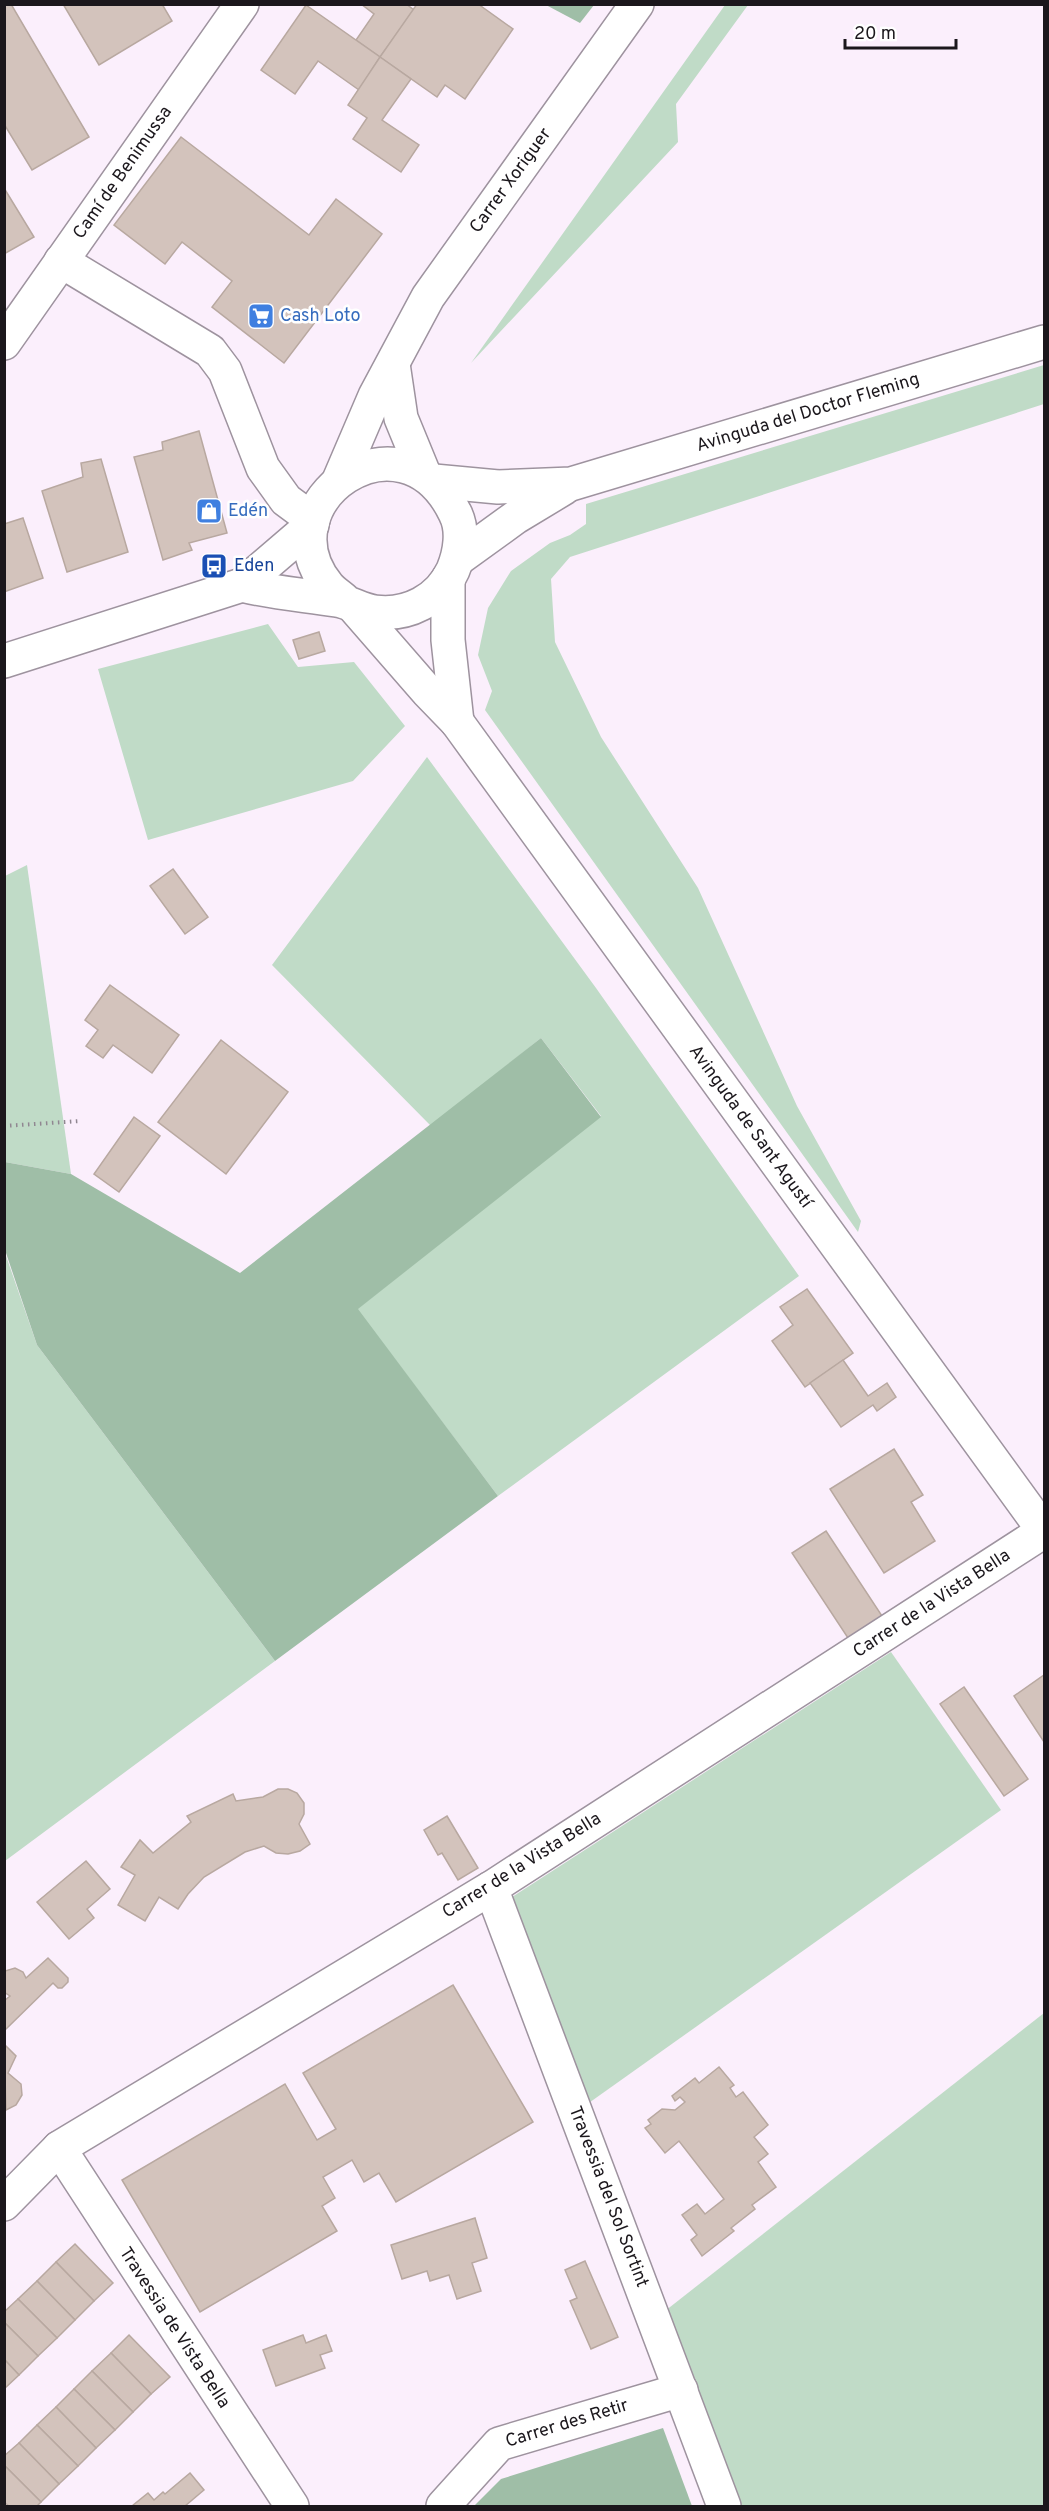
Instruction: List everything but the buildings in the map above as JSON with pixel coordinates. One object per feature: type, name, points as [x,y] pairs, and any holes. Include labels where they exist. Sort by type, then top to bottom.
[{"type":"street","name":"Camí de Benimussa","points":[[4,343],[242,4]]},
{"type":"street","name":"Carrer Xoriguer","points":[[339,480],[375,396],[428,297],[637,4]]},
{"type":"street","points":[[61,261],[210,351],[225,371],[262,468],[286,500],[313,522]]},
{"type":"street","name":"Avinguda del Doctor Fleming","points":[[453,569],[516,517],[571,484],[1044,342]]},
{"type":"street","points":[[393,364],[401,418],[429,478]]},
{"type":"street","points":[[242,585],[260,590],[349,603],[374,612],[396,613],[416,607],[434,595],[453,569],[460,538],[457,516],[448,497],[429,478],[407,467],[389,464],[372,465],[354,471],[339,480],[328,491],[313,522],[311,546],[317,568],[329,586],[349,603]]},
{"type":"street","name":"Avinguda del Doctor Fleming","points":[[429,478],[498,487],[571,484]]},
{"type":"street","points":[[4,661],[242,585],[313,522]]},
{"type":"street","name":"Avinguda de Sant Agustí","points":[[453,569],[448,640],[457,722]]},
{"type":"street","name":"Avinguda de Sant Agustí","points":[[349,603],[457,722],[1044,1531]]},
{"type":"street","name":"Carrer de la Vista Bella","points":[[4,2204],[59,2148],[491,1888],[1044,1531]]},
{"type":"street","name":"Travessia del Sol Sortint","points":[[491,1888],[724,2506]]},
{"type":"street","name":"Travessia de Vista Bella","points":[[59,2148],[292,2506]]},
{"type":"street","name":"Carrer des Retir","points":[[443,2506],[500,2444],[681,2390]]},
{"type":"path","points":[[4,1126],[80,1121]]},
{"type":"green space","points":[[546,5],[594,5],[580,23]]},
{"type":"green space","points":[[725,5],[748,5],[676,104],[678,142],[471,363]]},
{"type":"green space","points":[[1044,365],[1044,404],[570,557],[551,579],[555,642],[601,737],[698,888],[797,1106],[861,1221],[858,1232],[485,710],[492,691],[478,655],[488,608],[511,571],[550,543],[570,535],[586,524],[586,504]]},
{"type":"green space","points":[[268,624],[298,667],[354,662],[405,726],[353,781],[148,840],[98,669]]},
{"type":"green space","points":[[427,757],[596,988],[799,1276],[498,1496],[357,1309],[601,1116],[541,1038],[431,1126],[272,965]]},
{"type":"green space","points":[[27,865],[71,1174],[5,1162],[5,876]]},
{"type":"green space","points":[[541,1038],[601,1117],[358,1309],[498,1496],[275,1661],[37,1345],[5,1250],[5,1162],[71,1174],[240,1273]]},
{"type":"green space","points":[[4,1250],[37,1345],[275,1661],[5,1861]]},
{"type":"green space","points":[[891,1652],[1001,1810],[586,2105],[509,1899]]},
{"type":"green space","points":[[1044,2013],[1044,2506],[736,2506],[665,2311]]},
{"type":"green space","points":[[663,2428],[692,2506],[474,2506],[501,2479]]},
{"type":"place","name":"Cash Loto","points":[[261,316]]},
{"type":"place","name":"Edén","points":[[209,511]]},
{"type":"place","name":"Eden","points":[[214,566]]}]
